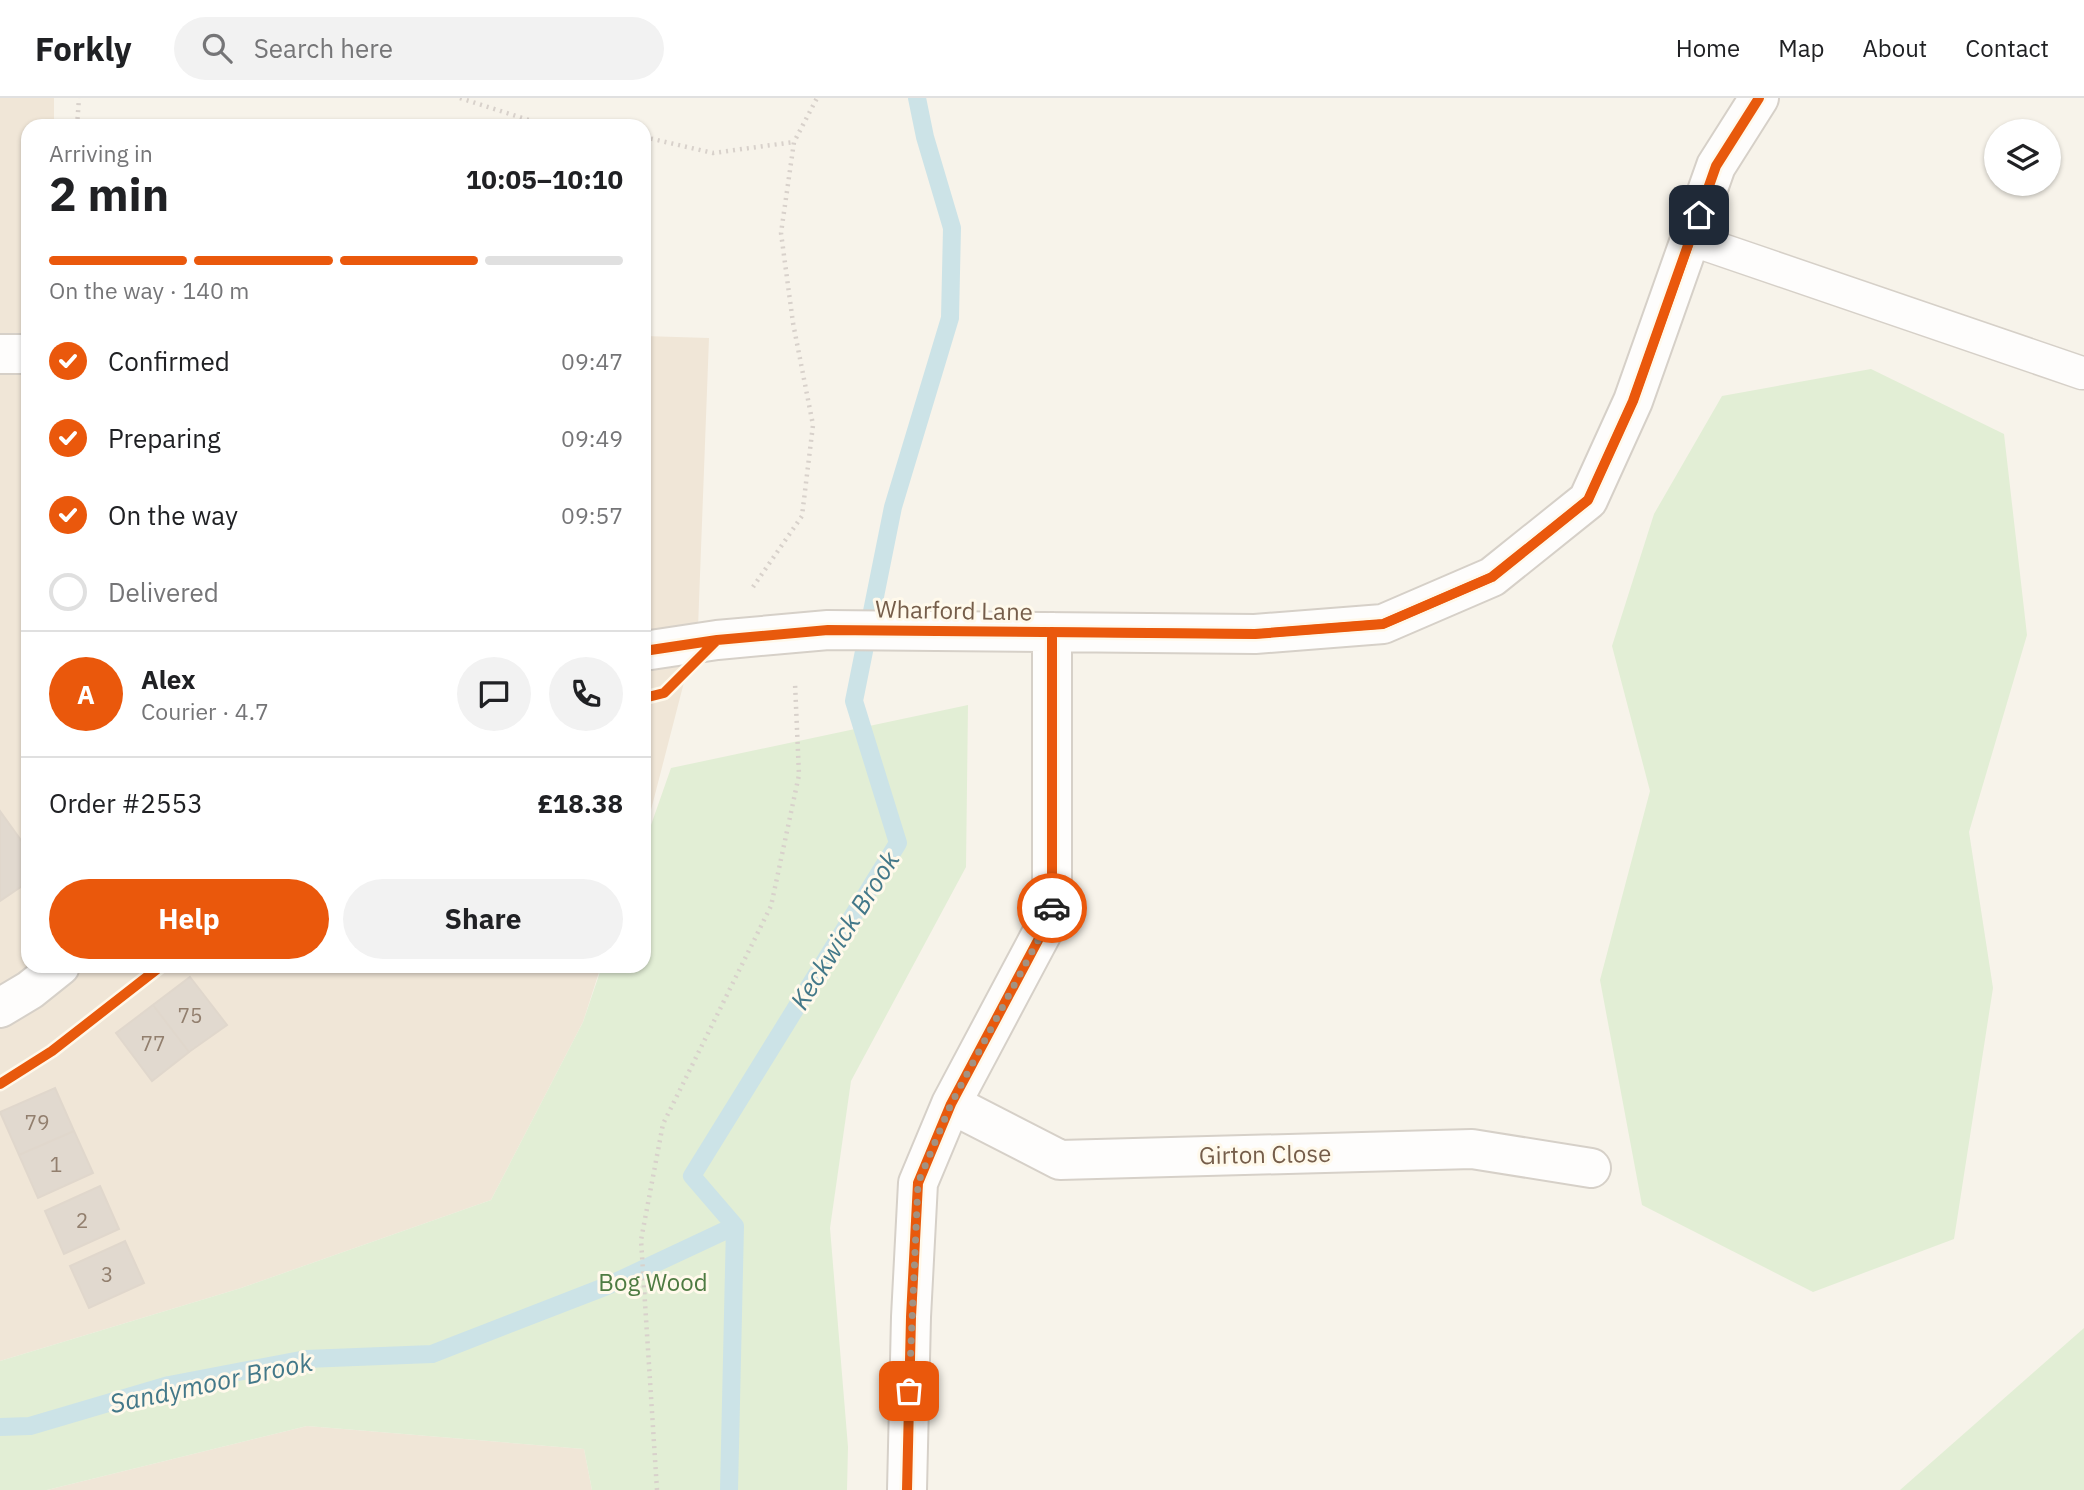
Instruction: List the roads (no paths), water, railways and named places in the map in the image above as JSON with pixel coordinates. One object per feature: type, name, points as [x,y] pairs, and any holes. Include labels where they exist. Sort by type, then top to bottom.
[{"type":"street","name":"Wharford Lane","points":[[651,650],[717,640],[810,632],[905,630],[1255,634],[1383,624],[1492,577],[1588,500],[1633,401],[1716,166],[1750,101]]},
{"type":"street","points":[[0,354],[21,354]]},
{"type":"street","points":[[907,1490],[911,1317],[918,1183],[951,1104],[1052,914],[1052,632]]},
{"type":"street","points":[[0,1008],[51,973]]},
{"type":"street","name":"Girton Close","points":[[951,1104],[1060,1160],[1472,1149],[1591,1168]]},
{"type":"lane","points":[[1690,239],[2082,373]]},
{"type":"waterway","name":"Keckwick Brook","points":[[729,1490],[735,1226],[692,1176],[898,843],[854,701],[893,507],[950,318],[952,228],[925,137],[917,98]]},
{"type":"waterway","name":"Sandymoor Brook","points":[[0,1427],[30,1426],[169,1385],[306,1359],[432,1354],[607,1286],[735,1226]]},
{"type":"park label","name":"Bog Wood","points":[[653,1282]]}]
